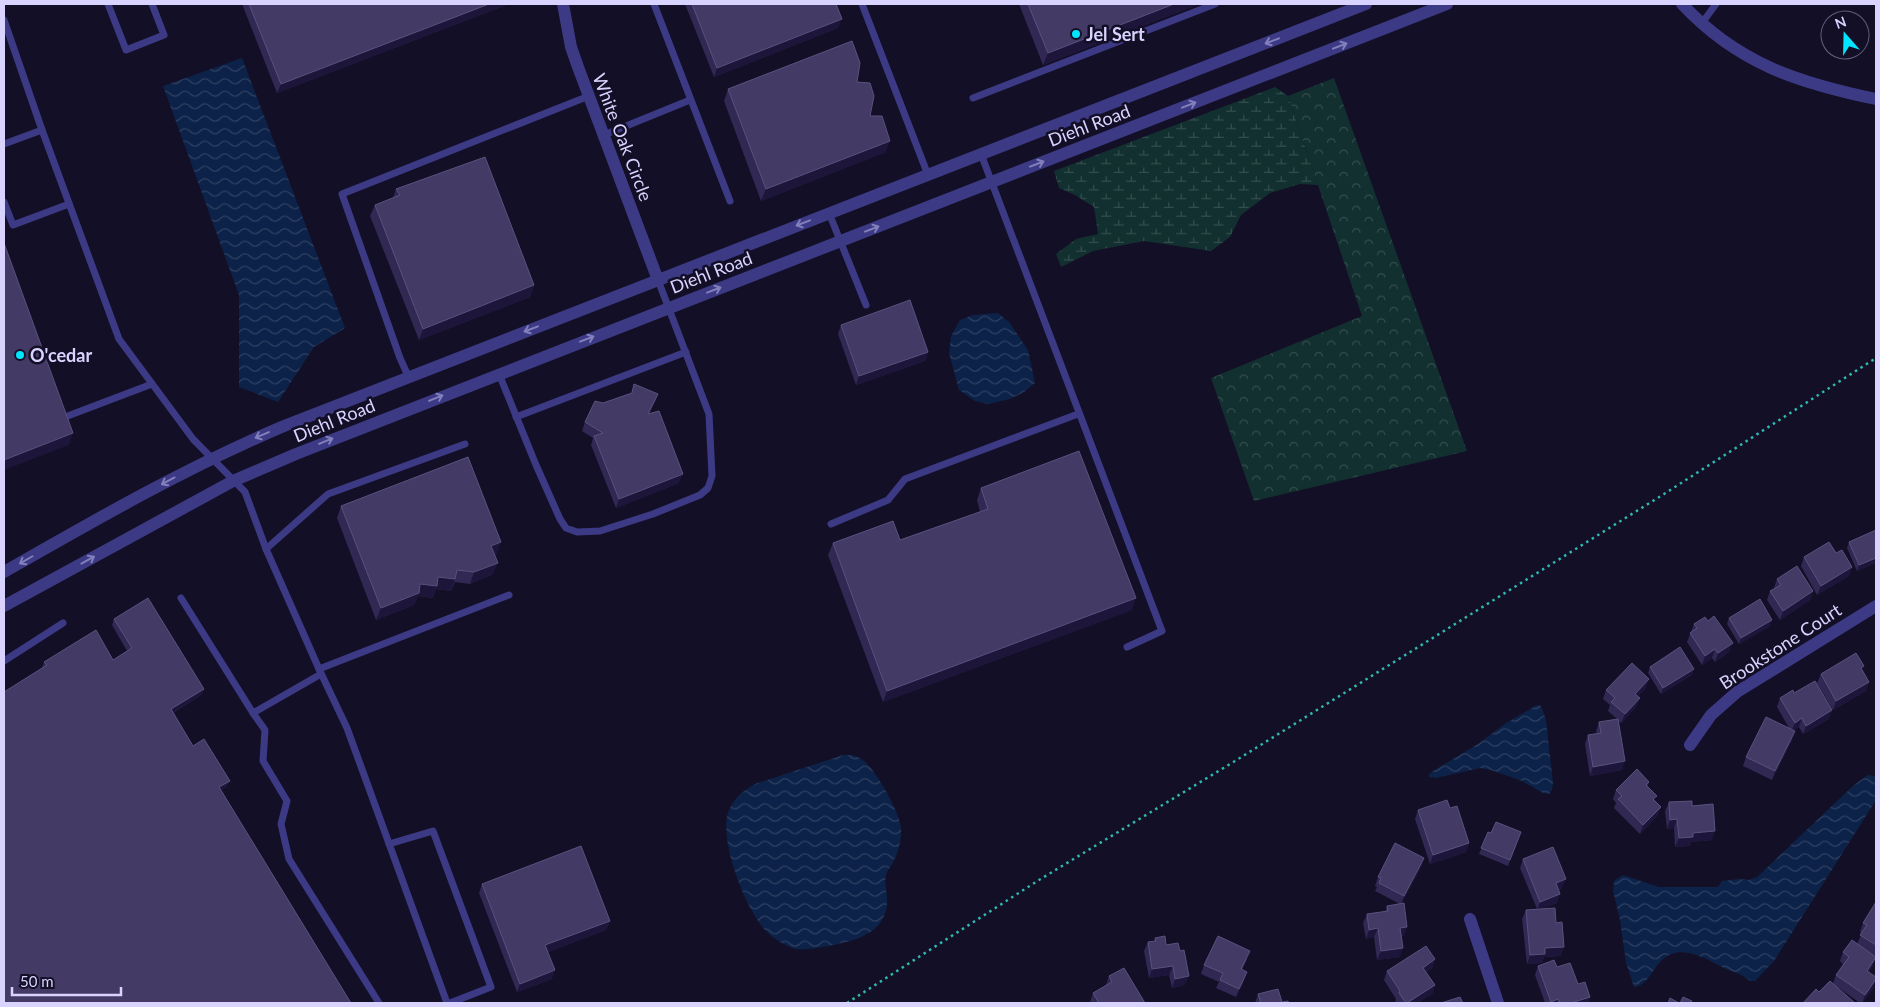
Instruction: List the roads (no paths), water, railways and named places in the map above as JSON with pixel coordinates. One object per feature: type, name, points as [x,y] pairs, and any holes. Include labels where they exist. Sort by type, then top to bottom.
[{"type":"street","name":"White Oak Circle","points":[[563,4],[572,47],[658,280]]},
{"type":"street","name":"Diehl Road","points":[[4,572],[212,458],[284,426],[1366,4]]},
{"type":"street","name":"Diehl Road","points":[[4,606],[233,481],[296,454],[499,373],[1447,4]]},
{"type":"street","points":[[1682,4],[1702,23],[1734,48],[1765,66],[1797,80],[1828,89],[1876,99]]},
{"type":"street","name":"Brookstone Court","points":[[1690,745],[1711,715],[1737,692],[1876,606]]},
{"type":"street","points":[[1470,919],[1498,1003]]},
{"type":"lane","points":[[108,4],[126,50],[164,35],[152,4]]},
{"type":"lane","points":[[654,4],[730,201]]},
{"type":"lane","points":[[862,4],[928,174]]},
{"type":"lane","points":[[973,98],[1215,4]]},
{"type":"lane","points":[[1702,23],[1716,4]]},
{"type":"lane","points":[[4,20],[42,130],[119,339],[192,439],[245,492],[266,549],[347,728],[389,844],[448,1003],[491,987],[433,831],[389,844]]},
{"type":"lane","points":[[409,378],[400,358],[342,194],[589,96]]},
{"type":"lane","points":[[604,134],[690,100]]},
{"type":"lane","points":[[4,144],[42,130]]},
{"type":"lane","points":[[981,154],[1078,414],[1162,631],[1127,647]]},
{"type":"lane","points":[[4,202],[13,225],[69,204]]},
{"type":"lane","points":[[829,213],[866,305]]},
{"type":"lane","points":[[499,373],[560,520],[566,528],[577,532],[600,531],[653,514],[700,495],[708,488],[712,476],[708,414],[658,280]]},
{"type":"lane","points":[[516,417],[686,352]]},
{"type":"lane","points":[[65,417],[152,384]]},
{"type":"lane","points":[[830,524],[888,500],[905,479],[1078,414]]},
{"type":"lane","points":[[266,549],[328,494],[465,444]]},
{"type":"lane","points":[[253,713],[320,671],[509,596]]},
{"type":"lane","points":[[181,598],[265,730],[263,761],[287,802],[281,824],[289,859],[379,1003]]},
{"type":"lane","points":[[4,661],[63,623]]},
{"type":"water","points":[[242,58],[345,328],[314,347],[278,402],[239,387],[239,295],[163,86]]},
{"type":"water","points":[[998,313],[1009,322],[1028,350],[1035,383],[1024,392],[1010,399],[988,404],[975,401],[959,390],[949,353],[951,336],[960,320],[973,315]]},
{"type":"water","points":[[1537,705],[1541,706],[1546,720],[1553,783],[1549,794],[1543,793],[1522,781],[1480,768],[1436,778],[1429,777],[1429,774],[1433,771]]},
{"type":"water","points":[[843,755],[856,756],[875,773],[887,793],[900,822],[899,846],[895,859],[886,875],[886,911],[878,926],[859,938],[828,946],[796,949],[785,945],[770,935],[759,922],[751,908],[743,892],[730,855],[726,822],[729,810],[734,802],[755,784]]},
{"type":"water","points":[[1868,775],[1876,776],[1876,800],[1774,961],[1755,981],[1750,981],[1742,975],[1702,957],[1685,952],[1669,955],[1661,961],[1643,984],[1634,987],[1626,963],[1620,920],[1613,891],[1614,881],[1623,875],[1659,887],[1718,887],[1722,881],[1749,880],[1757,877],[1854,785]]},
{"type":"place","name":"Jel Sert","points":[[1076,34]]},
{"type":"place","name":"O'cedar","points":[[20,355]]}]
